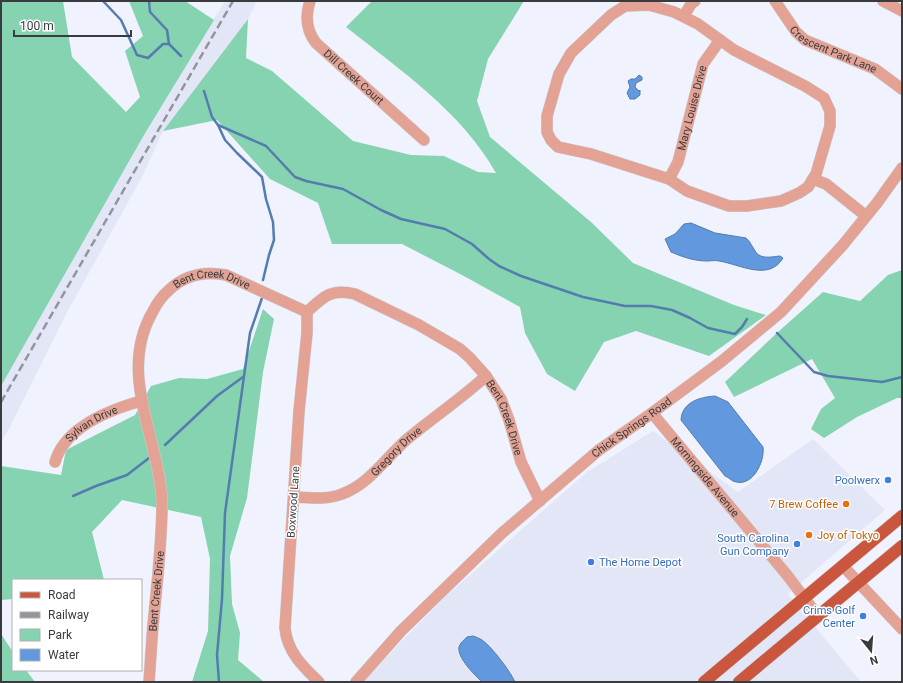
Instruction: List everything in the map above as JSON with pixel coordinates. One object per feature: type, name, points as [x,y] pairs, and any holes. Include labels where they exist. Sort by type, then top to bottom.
[{"type":"main road","points":[[710,680],[902,516]]},
{"type":"main road","points":[[739,682],[902,546]]},
{"type":"street","name":"Dill Creek Court","points":[[310,1],[307,19],[310,34],[316,43],[424,140]]},
{"type":"street","points":[[684,16],[691,4],[695,1]]},
{"type":"street","name":"Crescent Park Lane","points":[[775,1],[796,32],[805,40],[875,69],[902,89]]},
{"type":"street","points":[[882,1],[902,11]]},
{"type":"street","points":[[649,5],[674,12],[698,24],[720,40],[734,50],[805,86],[824,98],[830,111],[830,126],[814,179],[808,187],[799,193],[781,201],[747,206],[730,206],[687,191],[669,179],[591,154],[558,147],[551,140],[547,132],[547,116],[559,74],[571,53],[611,15],[625,6],[649,5]]},
{"type":"street","name":"Mary Louise Drive","points":[[669,179],[678,162],[703,64],[720,40]]},
{"type":"street","name":"Chick Springs Road","points":[[356,682],[401,631],[502,533],[600,450],[652,414],[722,361],[780,312],[842,246],[902,168]]},
{"type":"street","points":[[814,179],[826,184],[866,216]]},
{"type":"street","name":"Bent Creek Drive","points":[[149,682],[146,651],[160,543],[162,503],[157,466],[141,401],[138,363],[143,332],[149,318],[161,298],[171,288],[187,277],[204,273],[226,275],[288,302],[306,312],[322,298],[334,292],[339,291],[355,294],[419,325],[460,349],[486,376],[503,403],[521,462],[540,501]]},
{"type":"street","name":"Boxwood Lane","points":[[306,312],[307,333],[299,411],[285,632],[288,643],[295,656],[304,668],[319,682]]},
{"type":"street","name":"Gregory Drive","points":[[294,497],[328,498],[343,494],[354,488],[369,477],[406,441],[486,376]]},
{"type":"street","name":"Sylvan Drive","points":[[55,462],[61,446],[68,438],[86,424],[116,409],[141,401]]},
{"type":"street","name":"Morningside Avenue","points":[[652,414],[787,575],[818,616]]},
{"type":"street","points":[[843,566],[859,582],[875,602],[902,629]]},
{"type":"shaded area","points":[[225,1],[257,1],[248,19],[163,131],[142,177],[65,316],[10,427],[1,442],[1,386],[144,135]]},
{"type":"shaded area","points":[[653,431],[738,492],[813,439],[885,510],[788,594],[861,682],[364,682],[444,598],[587,472]]},
{"type":"green space","points":[[1,1],[63,1],[72,57],[126,112],[140,97],[125,51],[143,36],[129,1],[185,1],[214,20],[144,135],[1,386]]},
{"type":"green space","points":[[372,1],[524,1],[488,59],[477,101],[490,137],[591,222],[633,263],[734,305],[766,315],[709,356],[636,331],[604,342],[575,391],[547,374],[525,333],[520,307],[402,244],[332,244],[318,203],[270,179],[217,120],[163,131],[248,19],[246,58],[272,71],[353,141],[411,155],[444,156],[478,172],[496,173],[482,151],[447,111],[408,76],[346,27]]},
{"type":"green space","points":[[902,270],[902,398],[897,398],[857,417],[824,438],[811,429],[821,409],[835,398],[812,359],[734,397],[725,382],[823,292],[860,301],[888,275]]},
{"type":"green space","points":[[263,309],[274,319],[263,372],[247,498],[230,556],[232,604],[240,633],[238,660],[264,682],[192,682],[208,631],[210,559],[201,517],[122,500],[92,532],[104,579],[12,579],[12,599],[1,600],[1,466],[61,475],[66,450],[135,415],[151,386],[179,378],[207,379],[243,369]]},
{"type":"green space","points":[[1,634],[12,650],[12,671],[27,671],[35,682],[1,682]]},
{"type":"water","points":[[639,75],[642,77],[642,80],[636,83],[635,87],[639,91],[640,90],[640,95],[635,99],[630,99],[627,93],[630,87],[628,81],[635,79]]},
{"type":"water","points":[[691,223],[715,233],[746,238],[759,255],[769,257],[780,256],[783,258],[777,265],[770,269],[753,270],[718,261],[702,261],[671,252],[665,239],[675,234],[684,224]]},
{"type":"water","points":[[715,396],[728,402],[763,447],[762,460],[756,473],[746,481],[733,481],[725,476],[681,420],[682,414],[688,405],[698,399]]},
{"type":"water","points":[[473,636],[482,640],[496,653],[515,682],[482,682],[471,671],[461,656],[459,647],[467,637]]},
{"type":"waterway","points":[[103,1],[121,20],[137,55],[148,58],[163,44],[169,44],[181,56]]},
{"type":"waterway","points":[[149,1],[150,12],[167,30],[169,44]]},
{"type":"waterway","points":[[204,91],[212,117],[218,125],[266,146],[295,177],[306,181],[343,189],[401,219],[445,229],[472,244],[499,266],[521,276],[583,297],[625,306],[651,306],[672,310],[708,328],[735,334],[747,319]]},
{"type":"waterway","points":[[218,125],[225,140],[262,177],[266,199],[273,222],[274,240],[263,280]]},
{"type":"waterway","points":[[219,682],[217,655],[222,599],[225,513],[250,333],[262,298]]},
{"type":"waterway","points":[[777,333],[814,372],[828,376],[882,382],[902,377]]},
{"type":"waterway","points":[[165,445],[217,396],[243,377]]},
{"type":"waterway","points":[[73,496],[127,475],[149,458]]},
{"type":"railway","points":[[1,402],[233,1]]},
{"type":"place","name":"Poolwerx","points":[[888,480]]},
{"type":"place","name":"7 Brew Coffee","points":[[846,504]]},
{"type":"place","name":"Joy of Tokyo","points":[[809,535]]},
{"type":"place","name":"South Carolina Gun Company","points":[[797,544]]},
{"type":"place","name":"The Home Depot","points":[[591,562]]},
{"type":"place","name":"Crims Golf Center","points":[[863,616]]}]
